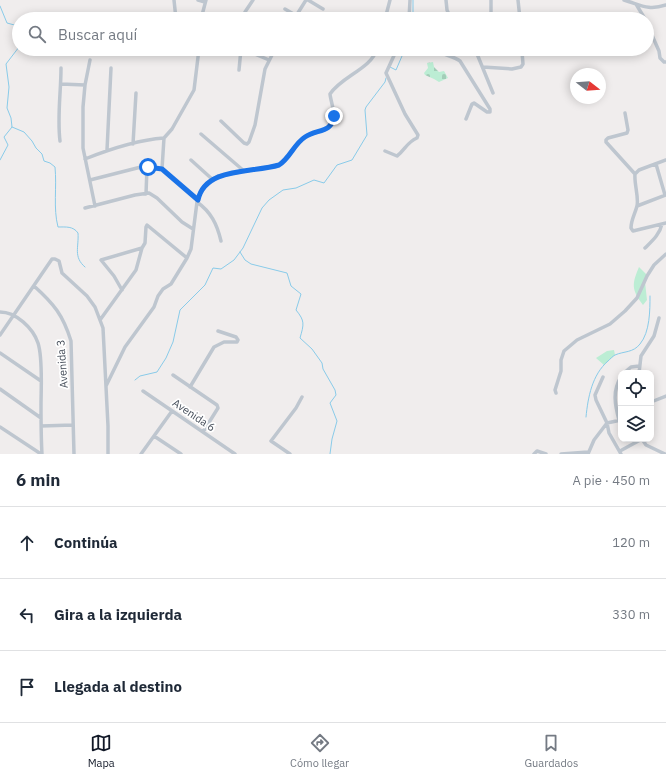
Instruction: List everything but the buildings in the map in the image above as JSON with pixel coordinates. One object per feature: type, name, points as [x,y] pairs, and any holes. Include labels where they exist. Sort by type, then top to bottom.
[{"type":"street","points":[[174,0],[175,12]]},
{"type":"street","points":[[198,0],[205,1],[203,12]]},
{"type":"street","points":[[245,12],[253,0]]},
{"type":"street","points":[[299,12],[307,0],[323,9]]},
{"type":"street","points":[[387,12],[390,0]]},
{"type":"street","points":[[409,12],[410,0]]},
{"type":"street","points":[[446,0],[448,12]]},
{"type":"street","points":[[491,0],[491,12]]},
{"type":"street","points":[[518,0],[519,12]]},
{"type":"street","points":[[624,0],[648,8],[666,5]]},
{"type":"street","points":[[636,4],[641,12]]},
{"type":"street","points":[[285,9],[290,12]]},
{"type":"street","points":[[654,42],[660,58],[666,62]]},
{"type":"street","points":[[85,159],[107,150],[151,139],[164,138],[172,130],[194,90],[198,56]]},
{"type":"street","points":[[239,70],[241,56]]},
{"type":"street","points":[[260,56],[269,60]]},
{"type":"street","points":[[221,121],[244,143],[247,144],[249,142],[255,125],[265,69],[271,56]]},
{"type":"street","points":[[106,386],[125,347],[154,307],[158,296],[163,289],[171,284],[187,258],[191,249],[197,201],[202,189],[212,179],[218,176],[279,165],[297,143],[305,137],[330,127],[333,123],[334,116],[330,94],[333,89],[374,56]]},
{"type":"street","points":[[385,151],[397,156],[403,148],[412,140],[417,138],[418,135],[405,114],[386,73],[394,56]]},
{"type":"street","points":[[452,56],[460,61],[490,109],[490,112],[487,112],[474,103],[472,104],[466,119]]},
{"type":"street","points":[[478,56],[493,93]]},
{"type":"street","points":[[483,67],[512,69],[521,68],[523,64],[522,56]]},
{"type":"street","points":[[90,60],[84,85],[83,148],[95,206]]},
{"type":"street","points":[[60,141],[58,130],[61,68]]},
{"type":"street","points":[[107,150],[111,68]]},
{"type":"street","points":[[61,84],[84,85]]},
{"type":"street","points":[[133,144],[136,93]]},
{"type":"street","points":[[624,113],[628,130],[627,133],[608,138],[606,140],[623,162],[635,174]]},
{"type":"street","points":[[201,134],[244,171]]},
{"type":"street","points":[[162,169],[164,138]]},
{"type":"street","points":[[191,160],[212,179]]},
{"type":"street","points":[[664,223],[633,231],[631,228],[633,216],[637,206],[634,181],[635,174],[639,170],[666,160]]},
{"type":"street","points":[[637,206],[665,195],[656,164]]},
{"type":"street","points":[[90,180],[141,166],[162,169],[204,207],[213,218],[221,240]]},
{"type":"street","points":[[146,194],[148,167]]},
{"type":"street","points":[[85,208],[146,194],[153,195],[182,222],[193,229]]},
{"type":"street","points":[[645,248],[656,236],[664,223]]},
{"type":"street","points":[[100,320],[136,270],[142,248],[145,243],[147,224],[187,258]]},
{"type":"street","points":[[122,290],[114,276],[101,260],[142,248]]},
{"type":"street","points":[[556,393],[555,390],[561,371],[561,360],[564,351],[577,340],[610,324],[625,311],[640,293],[647,276],[654,265],[666,254]]},
{"type":"street","points":[[0,335],[52,259],[59,261],[62,273],[87,296],[94,307],[103,328],[105,343],[108,454]]},
{"type":"street","name":"Avenida 3","points":[[34,286],[59,312],[66,325],[71,341],[74,454]]},
{"type":"street","points":[[0,312],[7,312],[14,315],[32,331],[38,342],[40,350],[42,454]]},
{"type":"street","points":[[638,370],[641,356],[654,336],[659,318]]},
{"type":"street","points":[[190,387],[214,347],[224,342],[237,342],[238,340],[236,337],[218,332]]},
{"type":"street","points":[[0,353],[41,381]]},
{"type":"street","points":[[628,370],[631,367],[639,366]]},
{"type":"street","points":[[173,375],[217,404],[218,408],[203,432]]},
{"type":"street","points":[[603,377],[595,395],[607,423],[609,433],[620,452],[637,442]]},
{"type":"street","points":[[618,382],[615,392],[618,413]]},
{"type":"street","points":[[0,390],[41,418]]},
{"type":"street","name":"Avenida 6","points":[[143,391],[235,454]]},
{"type":"street","points":[[290,454],[271,441],[296,408],[302,396]]},
{"type":"street","points":[[654,401],[666,396]]},
{"type":"street","points":[[142,454],[172,411]]},
{"type":"street","points":[[561,454],[588,453],[594,440],[607,423],[618,420]]},
{"type":"street","points":[[41,426],[73,425]]},
{"type":"street","points":[[0,427],[42,454]]},
{"type":"street","points":[[154,436],[181,454]]},
{"type":"street","points":[[644,442],[646,445],[665,454]]},
{"type":"street","points":[[226,454],[229,450]]},
{"type":"street","points":[[534,454],[537,451],[546,454]]},
{"type":"green space","points":[[433,62],[434,67],[439,72],[444,71],[448,78],[439,82],[425,75],[424,73],[428,68],[427,63]]},
{"type":"green space","points":[[639,267],[647,275],[645,282],[647,300],[643,305],[636,295],[634,286]]},
{"type":"green space","points":[[614,350],[615,355],[604,365],[596,358],[607,351]]},
{"type":"waterway","points":[[413,0],[413,12]]},
{"type":"waterway","points":[[0,6],[7,23],[12,24]]},
{"type":"waterway","points":[[0,160],[8,145],[4,137],[12,127],[11,118],[7,108],[9,87],[6,64],[12,56]]},
{"type":"waterway","points":[[390,67],[396,70],[402,56]]},
{"type":"waterway","points":[[135,380],[140,376],[157,372],[166,358],[173,342],[180,310],[205,285],[213,268],[221,269],[234,260],[243,248],[262,208],[269,200],[283,190],[296,188],[314,180],[324,183],[337,165],[352,160],[367,135],[366,107],[385,82],[386,78]]},
{"type":"waterway","points":[[12,127],[24,132],[42,154],[44,161],[55,167],[56,212],[58,227],[72,228],[78,233],[77,252],[81,263],[85,267]]},
{"type":"waterway","points":[[240,252],[245,260],[251,264],[287,273],[291,286],[301,294],[296,310],[303,323],[300,338],[312,349],[322,363],[323,369],[335,390],[336,395],[330,403],[337,421],[330,454]]},
{"type":"waterway","points":[[586,417],[592,387],[598,373],[611,358],[615,355],[634,349],[643,339],[649,321],[650,296]]},
{"type":"route","points":[[148,167],[162,169],[198,200],[202,189],[207,183],[218,176],[279,165],[297,143],[305,137],[330,127],[333,123],[334,116]]}]
